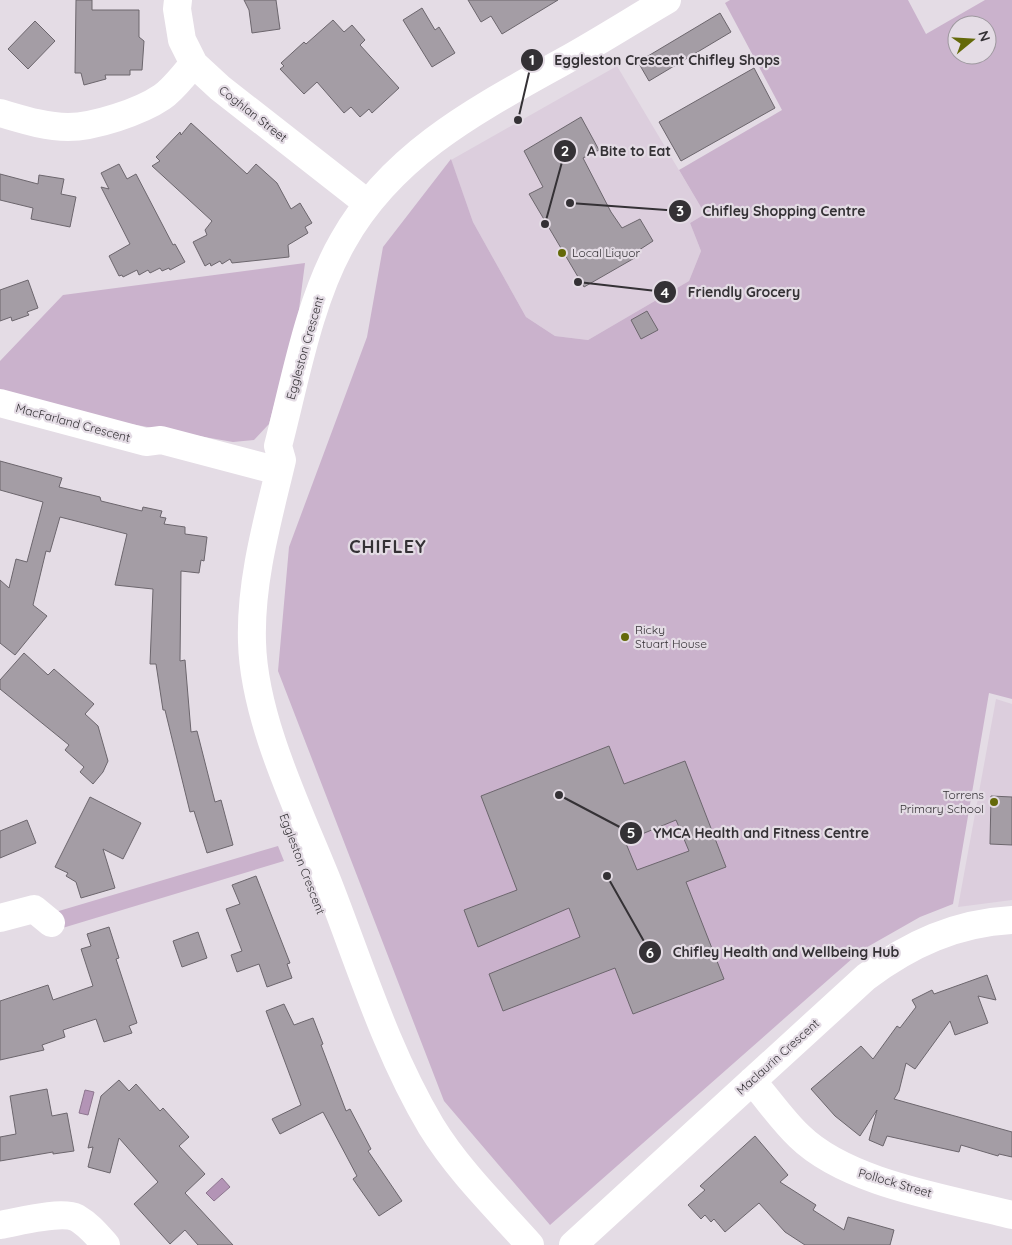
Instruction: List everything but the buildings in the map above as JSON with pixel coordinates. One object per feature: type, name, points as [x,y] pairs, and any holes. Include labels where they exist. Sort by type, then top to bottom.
[{"type":"street","name":"Coghlan Street","points":[[178,0],[177,9],[182,40],[194,64],[220,88],[367,203]]},
{"type":"street","name":"Eggleston Crescent","points":[[507,1245],[446,1176],[396,1098],[372,1043],[257,750],[241,696],[236,642],[241,563],[271,469],[316,304],[342,242],[367,203],[420,150],[453,124],[667,0]]},
{"type":"street","points":[[0,113],[36,123],[68,127],[98,122],[132,111],[162,97],[194,64]]},
{"type":"street","name":"MacFarland Crescent","points":[[0,403],[146,442],[157,454],[271,469]]},
{"type":"street","name":"Eggleston Crescent","points":[[271,469],[257,567],[252,642],[258,692],[273,744],[387,1036],[411,1091],[432,1128],[459,1165],[530,1245]]},
{"type":"street","points":[[0,918],[34,909],[51,923]]},
{"type":"street","name":"Maclaurin Crescent","points":[[573,1245],[866,977],[893,957],[927,938],[965,927],[1012,920]]},
{"type":"street","name":"Pollock Street","points":[[752,1081],[800,1137],[833,1161],[868,1177],[1012,1214]]},
{"type":"street","points":[[0,1225],[57,1216],[75,1217],[88,1225],[106,1245]]},
{"type":"shaded area","points":[[730,0],[908,0],[926,34],[947,22],[947,65],[997,65],[997,15],[959,15],[985,0],[1012,0],[1012,699],[989,693],[953,904],[920,917],[862,950],[550,1225],[444,1101],[278,671],[289,547],[367,337],[383,247],[451,159],[473,222],[526,317],[555,336],[588,340],[689,281],[701,251],[690,223],[705,214],[679,170],[782,110],[725,3]]},
{"type":"shaded area","points":[[617,66],[705,214],[690,223],[701,251],[689,281],[588,340],[555,336],[526,317],[473,222],[451,160]]},
{"type":"shaded area","points":[[305,263],[298,317],[269,424],[254,440],[233,442],[0,401],[0,361],[63,295]]},
{"type":"shaded area","name":"Torrens Primary School","points":[[996,699],[1012,704],[1012,900],[958,907]]},
{"type":"shaded area","points":[[278,846],[284,861],[46,933],[52,913]]},
{"type":"shaded area","points":[[85,1090],[94,1092],[88,1115],[79,1113]]},
{"type":"shaded area","points":[[222,1178],[230,1187],[214,1201],[206,1193]]},
{"type":"place","name":"Eggleston Crescent Chifley Shops","points":[[518,120]]},
{"type":"place","name":"Chifley Shopping Centre","points":[[570,203]]},
{"type":"place","name":"A Bite to Eat","points":[[545,224]]},
{"type":"place","name":"Local Liquor","points":[[562,253]]},
{"type":"place","name":"Friendly Grocery","points":[[578,282]]},
{"type":"place","name":"Ricky Stuart House","points":[[625,637]]},
{"type":"place","name":"YMCA Health and Fitness Centre","points":[[559,795]]},
{"type":"place","name":"Torrens Primary School","points":[[994,802]]},
{"type":"place","name":"Chifley Health and Wellbeing Hub","points":[[607,876]]},
{"type":"district","name":"CHIFLEY","points":[[388,547]]}]
